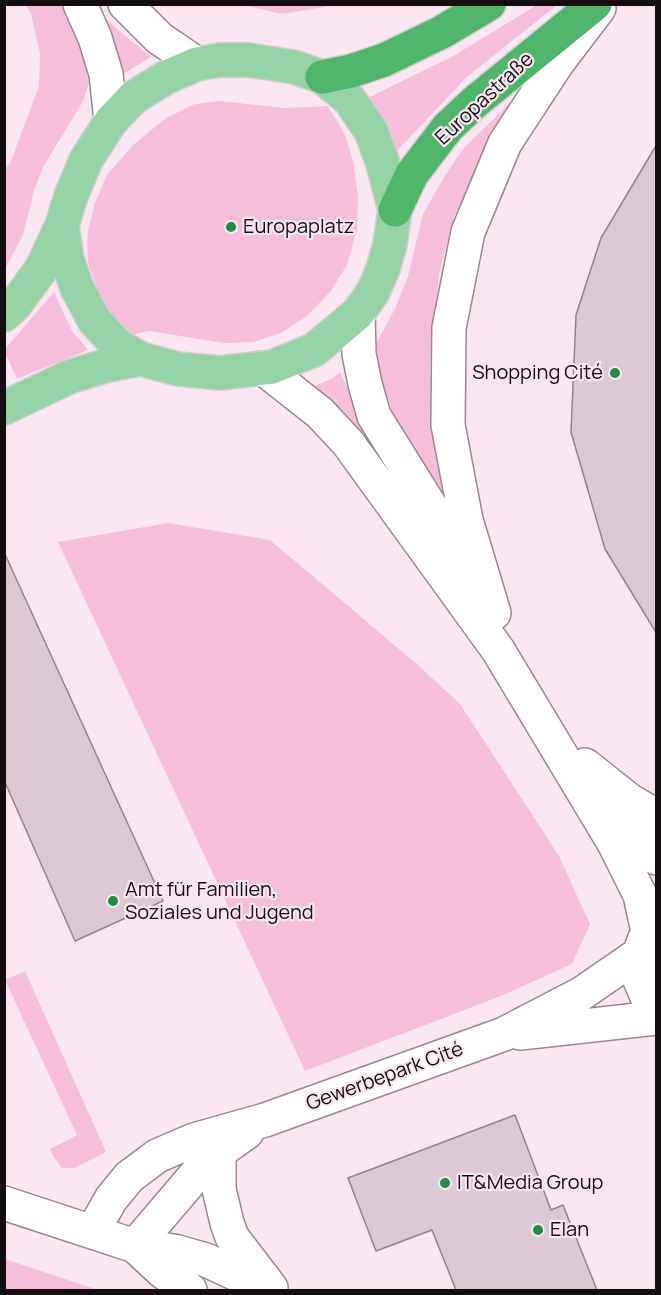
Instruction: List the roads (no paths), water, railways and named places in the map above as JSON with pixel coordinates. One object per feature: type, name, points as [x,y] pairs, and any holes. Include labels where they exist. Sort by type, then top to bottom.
[{"type":"highway","points":[[322,77],[351,71],[384,60],[442,32],[489,4]]},
{"type":"highway","name":"Europastraße","points":[[395,210],[412,174],[448,127],[595,4]]},
{"type":"main road","points":[[4,315],[15,305],[42,268],[62,225],[86,160],[111,121],[134,97],[166,77],[197,64],[220,60],[248,60],[294,67],[322,77],[349,99],[371,131],[382,161],[395,210],[390,244],[383,269],[373,292],[358,313],[314,350],[272,367],[220,373],[178,369],[141,359],[117,345],[94,320],[77,288],[67,259],[62,225]]},
{"type":"main road","points":[[4,408],[69,377],[108,365],[141,359]]},
{"type":"street","points":[[80,4],[95,38],[106,74],[111,121]]},
{"type":"street","points":[[125,4],[159,38],[197,64]]},
{"type":"street","points":[[494,613],[466,520],[448,425],[449,328],[468,232],[505,143],[558,62],[602,4]]},
{"type":"street","points":[[358,313],[359,354],[364,384],[374,416],[449,534],[585,765],[657,858]]},
{"type":"street","points":[[263,368],[320,413],[348,443],[498,650],[614,843],[640,895],[648,936],[638,966],[642,989],[657,1011]]},
{"type":"street","points":[[585,765],[629,800],[657,816]]},
{"type":"street","name":"Gewerbepark Cité","points":[[93,1231],[111,1199],[129,1177],[157,1156],[194,1140],[265,1120],[504,1034],[581,994],[648,936]]},
{"type":"street","name":"Gewerbepark Cité","points":[[504,1034],[657,1018]]},
{"type":"street","name":"Gewerbepark Cité","points":[[135,1246],[198,1172],[238,1137],[265,1120]]},
{"type":"street","points":[[219,1152],[219,1189],[232,1237],[272,1290]]},
{"type":"street","points":[[4,1203],[135,1246],[174,1251],[206,1260],[272,1290]]},
{"type":"street","points":[[135,1246],[163,1272],[190,1290]]},
{"type":"place","name":"Europaplatz","points":[[231,227]]},
{"type":"place","name":"Shopping Cité","points":[[615,373]]},
{"type":"place","name":"Amt für Familien, Soziales und Jugend","points":[[113,901]]},
{"type":"place","name":"IT&Media Group","points":[[445,1183]]},
{"type":"place","name":"Elan","points":[[538,1230]]}]
